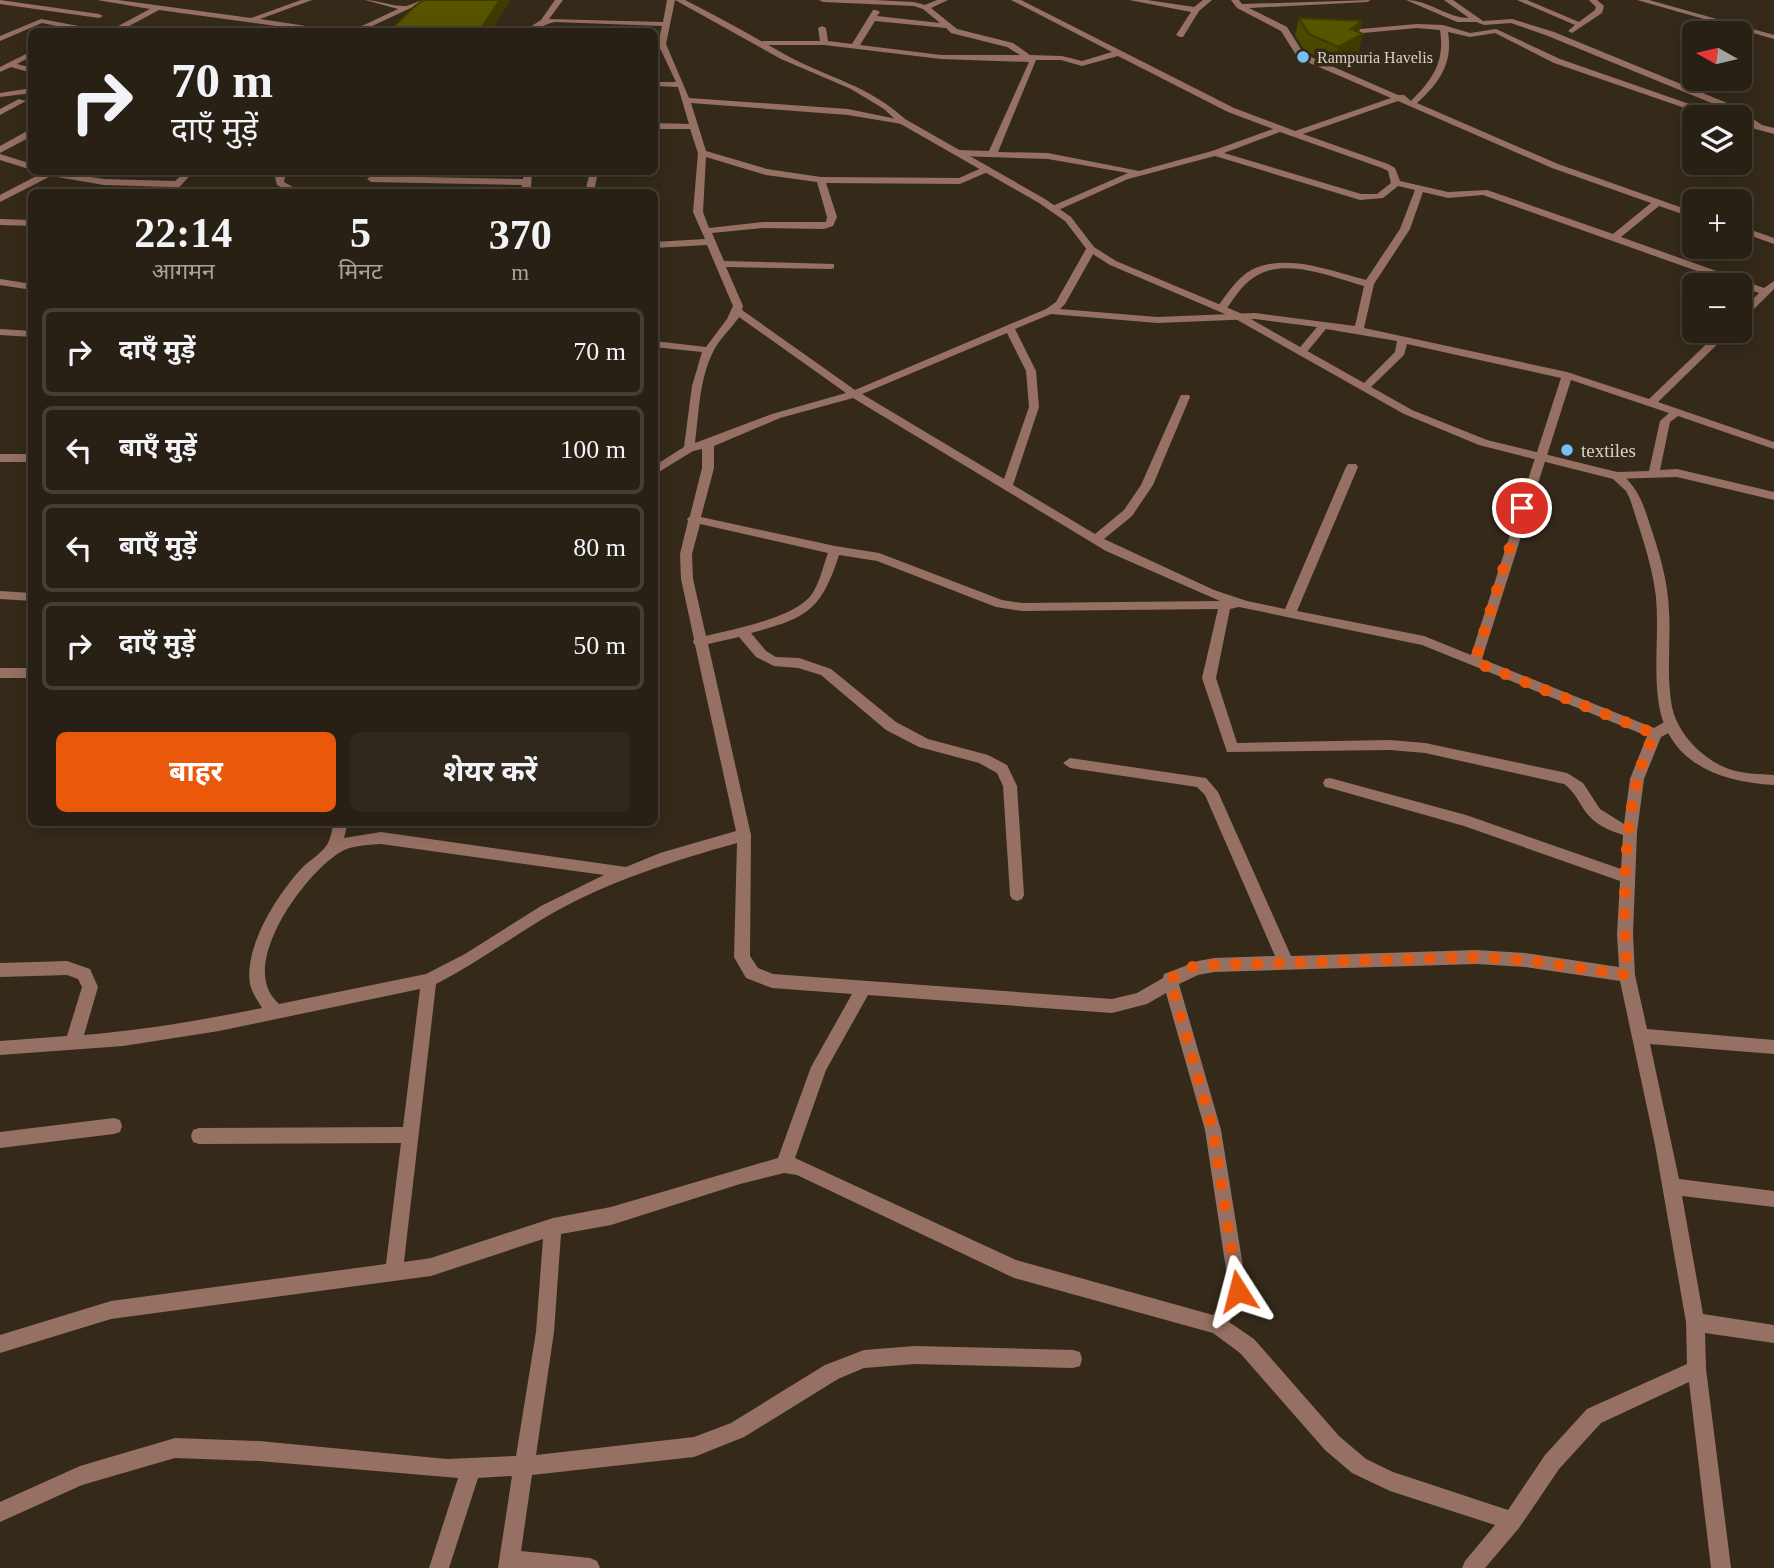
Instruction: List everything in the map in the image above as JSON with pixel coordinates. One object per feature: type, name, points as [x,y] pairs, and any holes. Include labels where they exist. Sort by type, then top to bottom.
[{"type":"street","points":[[47,6],[61,0]]},
{"type":"street","points":[[101,0],[317,28]]},
{"type":"street","points":[[254,18],[298,1],[308,0]]},
{"type":"street","points":[[369,0],[405,8]]},
{"type":"street","points":[[361,28],[424,0]]},
{"type":"street","points":[[533,28],[543,22],[559,0]]},
{"type":"street","points":[[671,0],[662,44],[681,85],[702,153],[698,212],[735,294],[737,311],[735,319],[709,349],[701,371],[689,448]]},
{"type":"street","points":[[679,0],[763,43],[784,57],[854,88],[887,107],[902,121],[1068,219],[1091,249],[1113,263],[1236,315],[1408,412],[1464,436],[1617,476],[1677,473],[1774,496]]},
{"type":"street","points":[[822,0],[926,7],[944,0]]},
{"type":"street","points":[[1015,0],[1231,110],[1385,166],[1392,170],[1395,183],[1390,192],[1381,197],[1360,197],[1216,153]]},
{"type":"street","points":[[1133,0],[1196,10]]},
{"type":"street","points":[[1180,35],[1196,10],[1208,0]]},
{"type":"street","points":[[1238,3],[1367,0]]},
{"type":"street","points":[[1410,0],[1460,20],[1513,21],[1563,39],[1729,107],[1759,127]]},
{"type":"street","points":[[1448,0],[1496,31],[1558,61],[1684,105]]},
{"type":"street","points":[[1521,0],[1578,24]]},
{"type":"street","points":[[1563,39],[1578,24],[1599,10],[1600,6],[1593,0]]},
{"type":"street","points":[[1641,0],[1774,37]]},
{"type":"street","points":[[298,1],[304,26]]},
{"type":"street","points":[[0,2],[47,6],[99,16]]},
{"type":"street","points":[[80,27],[121,3]]},
{"type":"street","points":[[855,46],[882,3]]},
{"type":"street","points":[[1238,3],[1284,29],[1301,56],[1401,97],[1555,166],[1682,211]]},
{"type":"street","points":[[119,28],[159,7]]},
{"type":"street","points":[[926,7],[944,26],[964,36],[1010,45],[1031,59],[1032,66],[993,153]]},
{"type":"street","points":[[872,18],[944,26]]},
{"type":"street","points":[[0,39],[41,21],[84,28]]},
{"type":"street","points":[[543,22],[666,24]]},
{"type":"street","points":[[1330,32],[1417,26],[1443,27],[1470,35],[1496,31]]},
{"type":"street","points":[[1413,103],[1442,70],[1447,56],[1443,27]]},
{"type":"street","points":[[822,28],[824,43]]},
{"type":"street","points":[[1284,29],[1295,29]]},
{"type":"street","points":[[763,43],[824,43],[941,57],[1062,58],[1082,64],[1118,53]]},
{"type":"street","points":[[0,70],[28,55]]},
{"type":"street","points":[[0,61],[28,70]]},
{"type":"street","points":[[658,84],[681,85]]},
{"type":"street","points":[[0,94],[28,90]]},
{"type":"street","points":[[1295,134],[1401,97]]},
{"type":"street","points":[[685,100],[848,112],[902,121]]},
{"type":"street","points":[[0,112],[22,102]]},
{"type":"street","points":[[1752,125],[1774,131]]},
{"type":"street","points":[[658,126],[695,127]]},
{"type":"street","points":[[1053,209],[1138,173],[1216,153],[1282,128]]},
{"type":"street","points":[[0,150],[28,134]]},
{"type":"street","points":[[702,153],[766,172],[821,180],[960,181],[987,169]]},
{"type":"street","points":[[959,153],[1048,156],[1138,173]]},
{"type":"street","points":[[0,157],[28,166]]},
{"type":"street","points":[[0,199],[43,175]]},
{"type":"street","points":[[67,175],[104,181],[177,184]]},
{"type":"street","points":[[173,189],[186,175]]},
{"type":"street","points":[[281,175],[280,183],[291,189]]},
{"type":"street","points":[[526,189],[524,182],[527,175]]},
{"type":"street","points":[[371,179],[524,182]]},
{"type":"street","points":[[705,231],[763,225],[824,226],[830,223],[832,217],[821,180]]},
{"type":"street","points":[[1395,183],[1448,195],[1484,192],[1614,238],[1770,288],[1752,305]]},
{"type":"street","points":[[1359,330],[1369,284],[1405,229],[1420,188]]},
{"type":"street","points":[[1614,238],[1657,203]]},
{"type":"street","points":[[0,222],[28,223]]},
{"type":"street","points":[[1752,233],[1774,241]]},
{"type":"street","points":[[658,245],[711,242]]},
{"type":"street","points":[[658,469],[689,448],[708,444],[776,416],[854,394],[1050,311],[1060,304],[1091,249]]},
{"type":"street","points":[[721,264],[831,266]]},
{"type":"street","points":[[1222,309],[1246,278],[1263,269],[1294,268],[1369,284]]},
{"type":"street","points":[[0,282],[28,286]]},
{"type":"street","points":[[737,311],[854,394],[1096,540],[1210,593],[1246,605],[1404,635],[1655,734]]},
{"type":"street","points":[[1050,311],[1172,320],[1236,315],[1359,330],[1567,376],[1653,402],[1774,446]]},
{"type":"street","points":[[1302,351],[1324,325]]},
{"type":"street","points":[[1007,486],[1034,407],[1031,371],[1010,329]]},
{"type":"street","points":[[0,332],[28,334]]},
{"type":"street","points":[[1365,387],[1400,353],[1402,339]]},
{"type":"street","points":[[1653,402],[1714,343]]},
{"type":"street","points":[[658,344],[709,349]]},
{"type":"street","points":[[1475,662],[1538,456],[1567,376]]},
{"type":"street","points":[[1096,540],[1128,513],[1147,485],[1185,397]]},
{"type":"street","points":[[1654,473],[1665,421],[1678,411]]},
{"type":"street","points":[[708,444],[708,468],[687,554],[687,579],[744,835],[742,957],[752,973],[772,981],[1112,1006],[1134,1004],[1154,995],[1170,979],[1192,967],[1477,957],[1525,960],[1627,975]]},
{"type":"street","points":[[0,458],[28,458]]},
{"type":"street","points":[[1289,614],[1352,467]]},
{"type":"street","points":[[1617,476],[1631,489],[1636,499],[1659,578],[1665,695],[1671,725],[1698,757],[1715,769],[1734,776],[1774,780]]},
{"type":"street","points":[[694,519],[835,550],[879,556],[1000,604],[1022,607],[1246,605]]},
{"type":"street","points":[[699,642],[806,607],[820,589],[835,550]]},
{"type":"street","points":[[0,595],[28,597]]},
{"type":"street","points":[[1225,606],[1209,678],[1232,748],[1390,745],[1439,751],[1562,777],[1576,783],[1585,795],[1589,807],[1600,818],[1630,832]]},
{"type":"street","points":[[741,630],[761,654],[774,661],[799,663],[827,672],[891,726],[924,743],[983,759],[1002,769],[1010,786],[1017,895]]},
{"type":"street","points":[[0,673],[28,673]]},
{"type":"street","points":[[1671,725],[1655,734],[1637,779],[1626,877],[1627,975],[1671,1186],[1695,1322],[1697,1369],[1721,1568]]},
{"type":"street","points":[[1070,763],[1201,782],[1211,792],[1286,962]]},
{"type":"street","points":[[1330,783],[1413,804],[1626,877]]},
{"type":"street","points":[[334,849],[340,826]]},
{"type":"street","points":[[0,1048],[123,1039],[275,1012],[429,980],[470,959],[546,910],[660,859],[744,835]]},
{"type":"street","points":[[275,1012],[258,987],[257,962],[268,931],[304,873],[334,849],[355,840],[381,838],[628,873]]},
{"type":"street","points":[[0,970],[67,968],[84,974],[90,987],[73,1043]]},
{"type":"street","points":[[1170,979],[1213,1130],[1238,1291],[1217,1325]]},
{"type":"street","points":[[394,1272],[429,980]]},
{"type":"street","points":[[784,1165],[819,1068],[864,988]]},
{"type":"street","points":[[1639,1036],[1774,1047]]},
{"type":"street","points":[[0,1140],[114,1126]]},
{"type":"street","points":[[199,1136],[410,1135]]},
{"type":"street","points":[[0,1343],[111,1310],[431,1267],[553,1227],[611,1216],[784,1165],[798,1167],[1014,1269],[1217,1325],[1247,1346],[1332,1443],[1359,1466],[1390,1481],[1512,1521]]},
{"type":"street","points":[[1671,1186],[1774,1199]]},
{"type":"street","points":[[553,1227],[545,1332],[509,1564],[590,1568]]},
{"type":"street","points":[[1695,1322],[1774,1334]]},
{"type":"street","points":[[0,1512],[80,1476],[175,1448],[259,1451],[447,1469],[523,1466],[694,1447],[737,1430],[832,1373],[864,1359],[915,1355],[1073,1359]]},
{"type":"street","points":[[1472,1568],[1512,1521],[1552,1462],[1594,1416],[1697,1369]]},
{"type":"street","points":[[439,1568],[471,1468]]},
{"type":"building","points":[[424,0],[500,0],[482,28],[392,28]]},
{"type":"building","points":[[1299,18],[1362,21],[1351,29],[1363,34],[1338,47],[1309,34]]},
{"type":"place","name":"Rampuria Havelis","points":[[1303,57]]},
{"type":"place","name":"textiles","points":[[1567,450]]},
{"type":"route","points":[[1238,1291],[1213,1130],[1170,979],[1192,967],[1214,965],[1477,957],[1525,960],[1627,975],[1625,934],[1630,832],[1637,779],[1655,734],[1475,662],[1522,508]]}]
